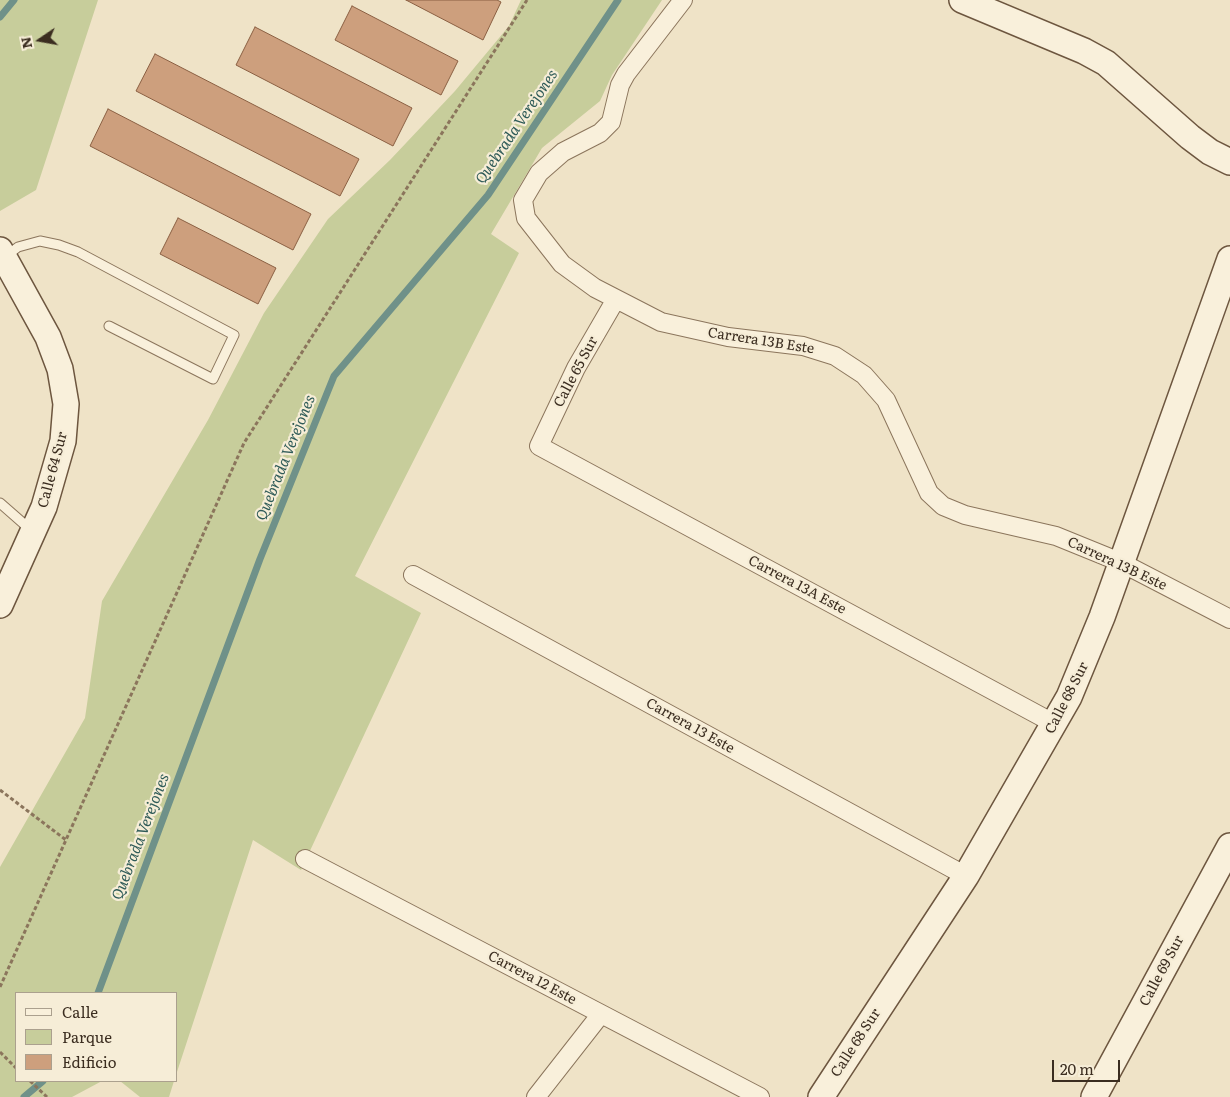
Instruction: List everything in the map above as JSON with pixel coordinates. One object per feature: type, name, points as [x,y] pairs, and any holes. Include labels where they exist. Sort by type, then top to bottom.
[{"type":"street","name":"Carrera 13B Este","points":[[682,0],[626,74],[620,85],[611,122],[600,134],[563,152],[539,173],[523,200],[526,218],[562,264],[595,288],[661,322],[728,338],[803,346],[835,356],[864,375],[886,400],[925,486],[929,493],[943,506],[966,515],[1056,536],[1120,562],[1230,619]]},
{"type":"street","points":[[962,0],[1084,51],[1106,63],[1190,137],[1210,152],[1230,162]]},
{"type":"street","name":"Calle 64 Sur","points":[[0,606],[34,533],[63,441],[66,404],[60,369],[48,338],[2,254]]},
{"type":"street","name":"Calle 68 Sur","points":[[821,1097],[966,876],[1055,724],[1085,664],[1230,259]]},
{"type":"street","name":"Calle 65 Sur","points":[[539,446],[576,368],[616,299]]},
{"type":"street","name":"Carrera 13A Este","points":[[539,446],[1055,724]]},
{"type":"street","name":"Carrera 13 Este","points":[[413,575],[966,876]]},
{"type":"street","name":"Calle 69 Sur","points":[[1094,1097],[1230,846]]},
{"type":"street","name":"Carrera 12 Este","points":[[305,859],[760,1097]]},
{"type":"street","points":[[536,1097],[601,1014]]},
{"type":"lane","points":[[2,254],[40,241],[59,245],[78,252],[234,335],[213,379],[109,326]]},
{"type":"lane","points":[[0,503],[34,533]]},
{"type":"path","points":[[0,987],[244,443],[527,0]]},
{"type":"path","points":[[0,790],[66,840]]},
{"type":"path","points":[[0,1052],[15,1067]]},
{"type":"path","points":[[31,1082],[47,1097]]},
{"type":"green space","points":[[0,0],[98,0],[36,190],[0,211]]},
{"type":"green space","points":[[521,0],[662,0],[612,75],[600,101],[542,148],[491,234],[519,253],[355,576],[421,613],[301,870],[253,840],[178,1069],[178,992],[15,992],[15,1082],[100,1082],[72,1097],[0,1097],[0,867],[85,718],[102,601],[208,420],[264,313],[328,219],[390,160],[455,91],[509,26]]},
{"type":"green space","points":[[121,1082],[174,1082],[169,1097],[140,1097]]},
{"type":"building","points":[[406,0],[497,0],[501,2],[483,40]]},
{"type":"building","points":[[352,6],[458,61],[441,95],[335,40]]},
{"type":"building","points":[[255,27],[412,108],[393,146],[236,65]]},
{"type":"building","points":[[155,54],[359,159],[340,196],[136,91]]},
{"type":"building","points":[[108,109],[311,214],[293,250],[90,146]]},
{"type":"building","points":[[178,218],[276,268],[258,304],[160,254]]},
{"type":"waterway","points":[[0,17],[14,0]]},
{"type":"waterway","name":"Quebrada Verejones","points":[[98,992],[260,559],[334,376],[488,195],[618,0]]},
{"type":"waterway","name":"Quebrada Verejones","points":[[24,1097],[42,1082]]}]
